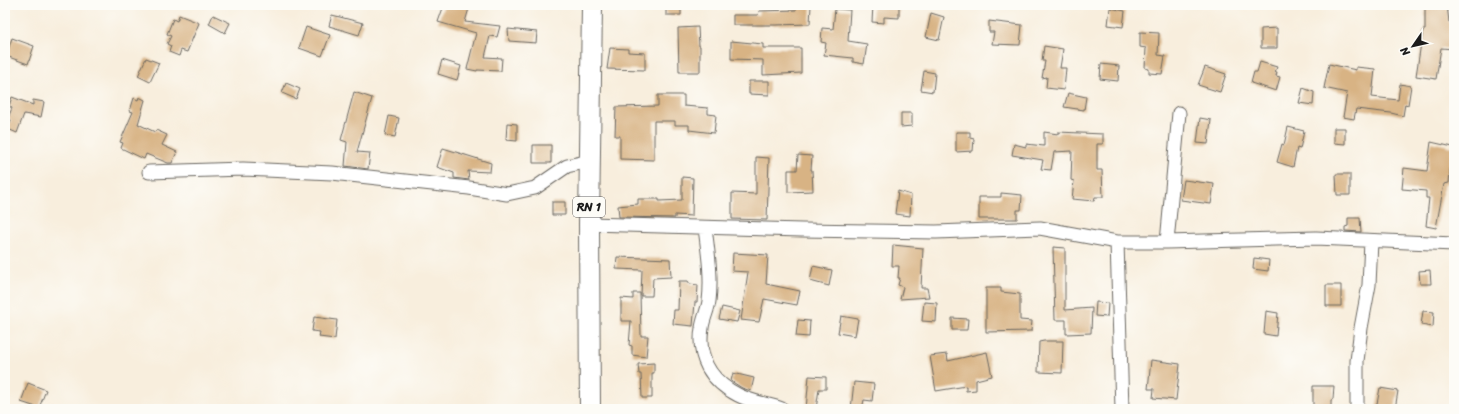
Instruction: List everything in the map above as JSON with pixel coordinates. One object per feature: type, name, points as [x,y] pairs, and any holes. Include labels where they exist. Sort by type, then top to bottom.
[{"type":"main road","name":"RN 1","points":[[590,409],[589,224],[592,5]]},
{"type":"street","points":[[1167,242],[1179,112]]},
{"type":"street","points":[[149,172],[243,169],[332,173],[469,188],[508,194],[535,188],[567,166],[590,161]]},
{"type":"street","points":[[589,224],[705,228],[936,232],[1040,228],[1117,242],[1316,238],[1454,244]]},
{"type":"street","points":[[705,228],[710,267],[709,302],[702,327],[700,345],[704,360],[713,375],[723,385],[739,396],[782,409]]},
{"type":"street","points":[[1357,409],[1357,361],[1368,285],[1371,241]]},
{"type":"street","points":[[1117,242],[1122,409]]},
{"type":"building","points":[[444,5],[470,5],[465,22],[500,26],[497,37],[490,36],[485,57],[502,58],[501,71],[477,71],[467,69],[476,33],[438,22]]},
{"type":"building","points":[[666,5],[681,5],[681,15],[666,15]]},
{"type":"building","points":[[796,5],[811,5],[810,24],[733,25],[733,15],[758,15],[759,11],[796,10]]},
{"type":"building","points":[[873,5],[899,5],[899,18],[884,17],[884,23],[872,22]]},
{"type":"building","points":[[1425,5],[1447,5],[1449,22],[1454,22],[1454,49],[1441,48],[1436,79],[1416,76],[1423,30],[1425,30]]},
{"type":"building","points":[[1110,8],[1125,11],[1123,27],[1108,25]]},
{"type":"building","points":[[835,9],[850,10],[848,41],[867,44],[864,64],[853,62],[853,58],[824,55],[826,43],[821,42],[822,28],[833,29]]},
{"type":"building","points":[[931,13],[944,17],[939,40],[926,37]]},
{"type":"building","points":[[179,15],[199,23],[187,52],[181,50],[179,56],[169,52],[171,46],[167,44],[171,36],[167,34],[173,19],[177,21]]},
{"type":"building","points":[[213,15],[230,23],[225,33],[209,24]]},
{"type":"building","points":[[332,15],[363,23],[359,35],[329,26]]},
{"type":"building","points":[[989,21],[1022,25],[1020,45],[992,44],[994,32],[989,32]]},
{"type":"building","points":[[306,27],[330,35],[322,56],[299,48]]},
{"type":"building","points":[[698,27],[700,72],[679,72],[678,28]]},
{"type":"building","points":[[1277,28],[1277,48],[1261,48],[1261,29]]},
{"type":"building","points":[[508,29],[537,32],[536,43],[509,41]]},
{"type":"building","points":[[1140,32],[1159,33],[1158,55],[1165,56],[1162,74],[1149,73],[1149,69],[1145,68],[1146,48],[1140,47]]},
{"type":"building","points":[[12,38],[34,46],[28,64],[6,56]]},
{"type":"building","points":[[731,41],[763,44],[763,48],[801,48],[801,73],[763,75],[763,60],[731,59]]},
{"type":"building","points":[[1044,46],[1063,49],[1060,68],[1066,68],[1064,90],[1046,88],[1047,77],[1042,78],[1045,61],[1042,61]]},
{"type":"building","points":[[610,48],[628,49],[628,52],[645,53],[645,70],[607,69]]},
{"type":"building","points":[[146,58],[159,63],[150,82],[138,76]]},
{"type":"building","points":[[442,60],[461,66],[457,80],[438,74]]},
{"type":"building","points":[[1260,62],[1277,67],[1275,72],[1277,72],[1276,76],[1280,77],[1276,91],[1251,83],[1254,72],[1257,72]]},
{"type":"building","points":[[1101,64],[1119,66],[1118,81],[1100,79]]},
{"type":"building","points":[[1329,64],[1356,70],[1356,67],[1375,69],[1372,97],[1398,100],[1400,84],[1411,86],[1408,105],[1405,104],[1403,116],[1356,109],[1354,119],[1343,117],[1347,93],[1324,88]]},
{"type":"building","points":[[1205,67],[1226,74],[1220,92],[1198,85]]},
{"type":"building","points":[[924,71],[935,73],[933,92],[921,90]]},
{"type":"building","points":[[749,81],[769,81],[769,95],[749,94]]},
{"type":"building","points":[[286,83],[300,89],[296,99],[282,93]]},
{"type":"building","points":[[1303,88],[1314,92],[1313,105],[1299,103]]},
{"type":"building","points":[[354,92],[372,98],[357,152],[370,153],[368,169],[345,166],[347,142],[341,140]]},
{"type":"building","points":[[1068,93],[1086,97],[1084,110],[1064,107]]},
{"type":"building","points":[[658,95],[684,95],[684,106],[708,108],[708,114],[716,115],[714,133],[689,130],[689,125],[675,125],[675,121],[654,121],[654,160],[620,159],[620,136],[615,136],[616,107],[658,106]]},
{"type":"building","points":[[12,97],[33,105],[33,100],[44,102],[41,117],[24,114],[17,133],[8,129],[11,120],[8,118],[12,108],[9,106]]},
{"type":"building","points":[[139,97],[145,100],[138,124],[155,132],[156,130],[167,135],[162,145],[177,152],[172,163],[168,163],[146,154],[144,159],[121,148],[123,143],[120,142],[133,112],[130,111],[134,98],[138,100]]},
{"type":"building","points":[[901,113],[912,113],[912,126],[901,127]]},
{"type":"building","points":[[389,116],[399,118],[395,137],[385,135]]},
{"type":"building","points":[[1200,118],[1211,120],[1208,144],[1197,143]]},
{"type":"building","points":[[507,123],[517,124],[517,141],[506,140]]},
{"type":"building","points":[[1288,127],[1304,131],[1300,149],[1297,148],[1293,167],[1277,162],[1282,144],[1284,145]]},
{"type":"building","points":[[1334,128],[1345,128],[1345,144],[1334,143]]},
{"type":"building","points":[[956,132],[970,132],[970,138],[974,139],[973,151],[956,152]]},
{"type":"building","points":[[1044,132],[1058,134],[1058,132],[1103,134],[1103,144],[1097,144],[1097,170],[1102,170],[1103,197],[1095,197],[1094,201],[1072,199],[1074,181],[1071,180],[1072,151],[1054,152],[1051,170],[1041,169],[1043,160],[1012,155],[1014,144],[1026,147],[1026,144],[1044,146]]},
{"type":"building","points":[[1431,142],[1453,147],[1449,183],[1444,184],[1436,228],[1426,226],[1429,198],[1426,198],[1426,191],[1402,189],[1404,168],[1427,171]]},
{"type":"building","points":[[533,145],[551,145],[551,163],[533,163]]},
{"type":"building","points":[[443,148],[491,163],[490,172],[468,171],[469,180],[454,178],[454,173],[437,167]]},
{"type":"building","points":[[798,155],[812,156],[811,170],[813,191],[788,192],[788,170],[797,170]]},
{"type":"building","points":[[756,157],[769,158],[767,220],[732,219],[732,193],[756,194]]},
{"type":"building","points":[[1336,174],[1350,174],[1350,195],[1337,195]]},
{"type":"building","points":[[682,177],[693,178],[692,216],[675,215],[675,218],[619,217],[618,206],[638,204],[638,199],[659,199],[659,201],[682,200]]},
{"type":"building","points":[[1184,180],[1214,184],[1211,204],[1181,200]]},
{"type":"building","points":[[898,191],[911,195],[910,216],[895,214]]},
{"type":"building","points":[[1001,193],[1022,195],[1021,210],[1017,210],[1017,219],[979,219],[979,197],[1001,197]]},
{"type":"building","points":[[552,202],[565,202],[565,215],[552,215]]},
{"type":"building","points":[[1348,218],[1360,218],[1361,232],[1345,231],[1345,227],[1348,226]]},
{"type":"building","points":[[893,245],[923,248],[921,288],[927,288],[929,297],[900,299],[903,287],[898,285],[900,278],[898,278],[899,266],[892,266]]},
{"type":"building","points":[[1053,247],[1065,248],[1065,310],[1092,308],[1091,333],[1066,334],[1066,320],[1055,320]]},
{"type":"building","points":[[733,253],[768,255],[766,284],[800,291],[797,305],[764,299],[759,322],[741,320],[748,272],[732,271]]},
{"type":"building","points":[[617,257],[670,259],[671,277],[653,278],[652,296],[641,296],[642,270],[616,269]]},
{"type":"building","points":[[1254,258],[1269,260],[1268,271],[1253,269]]},
{"type":"building","points":[[813,266],[832,270],[829,286],[810,281]]},
{"type":"building","points":[[1430,270],[1431,284],[1420,284],[1419,271]]},
{"type":"building","points":[[679,281],[688,281],[690,284],[698,285],[693,326],[673,324],[674,310],[678,310]]},
{"type":"building","points":[[1326,285],[1341,285],[1341,306],[1326,306]]},
{"type":"building","points":[[986,288],[1001,288],[1001,292],[1020,294],[1020,320],[1032,321],[1031,331],[986,332]]},
{"type":"building","points":[[633,293],[640,293],[641,336],[648,336],[646,357],[632,355],[632,346],[629,345],[631,321],[621,321],[621,298],[633,299]]},
{"type":"building","points":[[924,302],[937,303],[936,322],[922,321]]},
{"type":"building","points":[[1096,302],[1108,303],[1107,317],[1095,316]]},
{"type":"building","points":[[722,307],[740,311],[737,322],[719,319]]},
{"type":"building","points":[[1266,311],[1278,313],[1276,336],[1264,334]]},
{"type":"building","points":[[1423,311],[1434,312],[1433,327],[1421,325]]},
{"type":"building","points":[[841,316],[858,319],[855,336],[838,333]]},
{"type":"building","points":[[314,317],[337,320],[335,339],[319,337],[320,332],[312,331]]},
{"type":"building","points":[[952,318],[968,319],[967,330],[952,330]]},
{"type":"building","points":[[798,320],[810,321],[809,337],[796,336]]},
{"type":"building","points":[[1063,341],[1062,373],[1038,372],[1039,342]]},
{"type":"building","points":[[987,352],[992,376],[976,380],[976,390],[966,391],[966,386],[936,391],[930,356],[947,354],[948,361]]},
{"type":"building","points":[[1151,360],[1180,364],[1176,400],[1153,398],[1154,389],[1148,389]]},
{"type":"building","points":[[654,363],[654,373],[652,373],[652,398],[642,398],[641,374],[639,374],[638,364]]},
{"type":"building","points":[[733,373],[754,378],[751,391],[742,388],[731,381]]},
{"type":"building","points":[[809,376],[826,377],[826,389],[819,389],[816,409],[806,409]]},
{"type":"building","points":[[854,382],[874,384],[872,401],[864,400],[862,409],[851,409]]},
{"type":"building","points":[[28,383],[46,390],[39,408],[21,402]]},
{"type":"building","points":[[1313,386],[1334,386],[1331,408],[1313,408]]},
{"type":"building","points":[[1380,388],[1398,391],[1395,409],[1376,409]]}]
